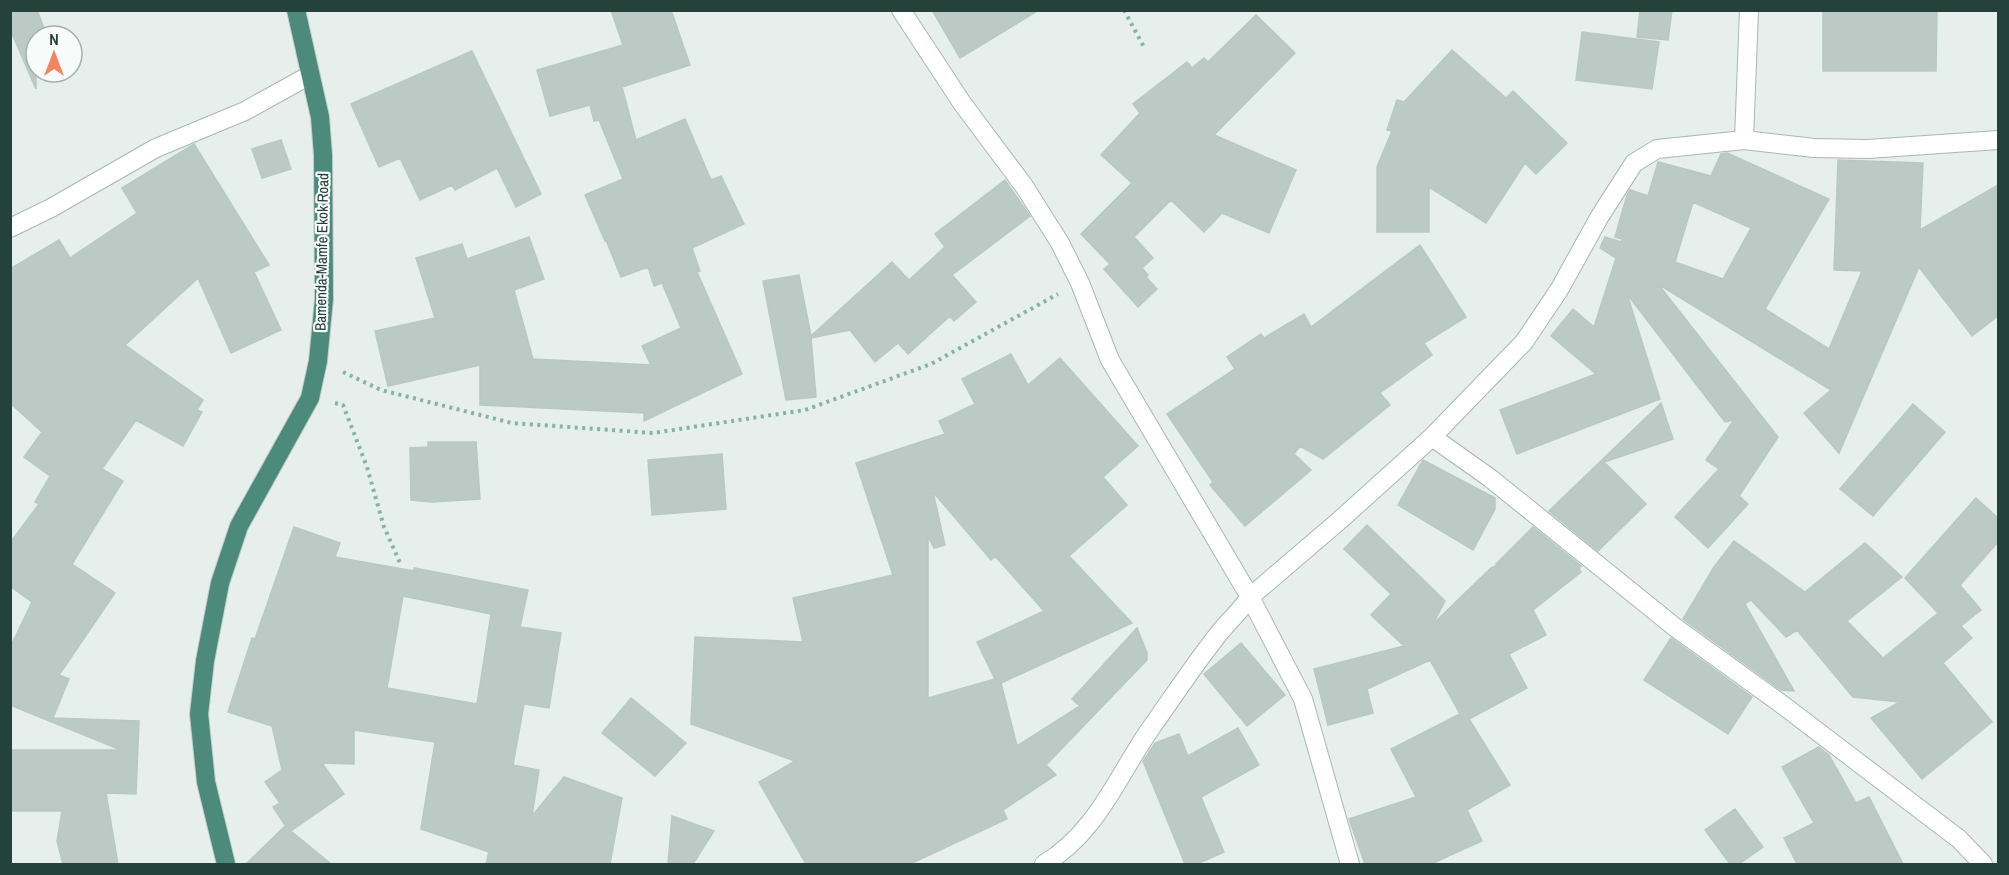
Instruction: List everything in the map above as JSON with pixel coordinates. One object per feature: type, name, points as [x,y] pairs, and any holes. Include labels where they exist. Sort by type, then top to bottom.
[{"type":"highway","name":"Bamenda-Mamfe Ekok Road","points":[[226,864],[206,782],[199,714],[205,661],[220,583],[239,526],[310,398],[318,361],[324,299],[323,155],[320,117],[296,10]]},
{"type":"street","points":[[901,10],[962,103],[1024,186],[1060,243],[1080,282],[1110,360],[1250,597],[1303,699],[1350,864]]},
{"type":"street","points":[[1744,140],[1749,10]]},
{"type":"street","points":[[10,228],[51,208],[156,147],[245,111],[310,75]]},
{"type":"street","points":[[1044,864],[1056,857],[1088,825],[1110,797],[1131,756],[1150,728],[1221,632],[1250,597],[1432,437],[1524,342],[1559,290],[1600,216],[1634,163],[1657,149],[1744,140],[1815,147],[1868,149],[1998,140]]},
{"type":"street","points":[[1432,437],[1490,478],[1676,628],[1780,703],[1959,839],[1983,864]]},
{"type":"path","points":[[1124,10],[1145,49]]},
{"type":"path","points":[[318,361],[381,390],[512,423],[653,433],[805,410],[931,364],[1080,282]]},
{"type":"path","points":[[310,398],[343,405],[367,467],[384,527],[401,566]]},
{"type":"building","points":[[10,10],[37,10],[42,24],[24,24],[24,61],[10,29]]},
{"type":"building","points":[[611,10],[671,10],[690,65],[622,87],[636,140],[685,119],[711,180],[721,176],[744,224],[692,248],[700,271],[697,272],[742,374],[644,421],[644,413],[480,405],[480,365],[388,386],[375,331],[435,318],[416,258],[462,244],[467,259],[529,237],[544,279],[514,290],[533,359],[651,365],[642,346],[681,328],[662,283],[654,286],[648,267],[621,277],[585,195],[623,179],[599,120],[594,121],[590,105],[550,116],[537,70],[623,45]]},
{"type":"building","points":[[932,10],[1039,10],[960,58]]},
{"type":"building","points":[[1640,10],[1672,10],[1668,40],[1637,37]]},
{"type":"building","points":[[1823,10],[1937,10],[1936,71],[1823,71]]},
{"type":"building","points":[[1256,15],[1295,53],[1214,135],[1296,170],[1269,233],[1222,213],[1204,232],[1171,200],[1134,237],[1153,258],[1142,268],[1148,275],[1146,277],[1157,289],[1138,307],[1104,269],[1110,264],[1081,234],[1132,183],[1101,155],[1140,113],[1133,104],[1187,62],[1192,68],[1204,58],[1208,62]]},
{"type":"building","points":[[1582,32],[1659,42],[1652,89],[1576,80]]},
{"type":"building","points":[[1452,50],[1506,98],[1513,91],[1567,143],[1536,174],[1525,163],[1486,223],[1429,187],[1429,232],[1377,232],[1377,167],[1392,131],[1387,130],[1397,100],[1404,102]]},
{"type":"building","points":[[472,51],[541,194],[516,207],[497,168],[455,190],[452,185],[420,200],[400,158],[379,167],[351,104]]},
{"type":"building","points":[[281,140],[291,169],[262,178],[252,149]]},
{"type":"building","points":[[194,144],[269,265],[254,272],[281,330],[231,353],[198,278],[125,345],[203,400],[197,410],[202,412],[183,446],[136,420],[102,469],[123,481],[72,564],[115,593],[59,675],[69,679],[53,718],[139,721],[136,794],[106,793],[118,864],[63,864],[57,841],[62,811],[10,811],[10,750],[121,750],[10,705],[10,648],[32,602],[10,586],[10,543],[39,504],[35,502],[50,476],[24,457],[42,432],[10,403],[10,269],[59,240],[70,258],[137,213],[122,188]]},
{"type":"building","points":[[1727,153],[1829,199],[1765,309],[1829,349],[1862,271],[1834,270],[1838,160],[1923,163],[1920,230],[1998,185],[1998,316],[1972,336],[1919,267],[1839,453],[1804,413],[1831,390],[1658,284],[1778,437],[1739,496],[1748,504],[1708,548],[1675,517],[1719,469],[1706,460],[1734,420],[1725,422],[1627,294],[1660,399],[1517,454],[1500,410],[1596,374],[1551,336],[1573,309],[1594,327],[1616,258],[1600,248],[1605,237],[1621,242],[1622,239],[1615,237],[1627,195],[1630,190],[1648,196],[1658,162],[1711,176],[1721,154]],"holes":[[[1693,202],[1751,228],[1723,279],[1675,262]]]},
{"type":"building","points":[[1005,180],[1030,216],[952,275],[976,302],[954,321],[950,316],[908,354],[898,343],[875,362],[850,330],[811,338],[816,397],[786,400],[763,281],[799,275],[811,336],[892,262],[909,280],[945,247],[935,234]]},
{"type":"building","points":[[1420,245],[1466,317],[1424,343],[1432,355],[1380,393],[1390,405],[1323,459],[1300,446],[1294,454],[1311,470],[1245,526],[1210,485],[1213,482],[1167,414],[1235,369],[1227,357],[1261,334],[1264,338],[1304,314],[1311,327]]},
{"type":"building","points":[[1011,354],[1028,385],[1060,358],[1138,446],[1103,477],[1127,505],[1069,556],[1132,623],[1001,683],[1017,746],[1080,706],[1072,699],[1137,628],[1147,653],[1147,660],[1046,765],[1056,775],[1003,810],[1007,819],[910,864],[806,864],[759,782],[795,761],[691,724],[695,637],[803,642],[793,598],[893,575],[856,463],[945,434],[939,421],[975,404],[962,379]],"holes":[[[933,492],[991,560],[995,556],[1044,611],[977,642],[995,679],[928,698],[928,536],[934,548],[945,545]]]},
{"type":"building","points":[[1661,403],[1673,439],[1604,462],[1646,504],[1598,551],[1549,511]]},
{"type":"building","points":[[1913,404],[1945,432],[1873,516],[1840,489]]},
{"type":"building","points":[[428,442],[476,442],[480,499],[432,502],[411,500],[410,448],[428,447]]},
{"type":"building","points":[[722,454],[726,509],[652,515],[648,460]]},
{"type":"building","points":[[1423,460],[1495,498],[1495,509],[1473,550],[1398,505]]},
{"type":"building","points":[[1976,498],[1998,518],[1998,542],[1960,585],[1981,610],[1961,626],[1972,638],[1943,663],[1992,722],[1922,779],[1871,718],[1900,702],[1853,697],[1797,630],[1786,637],[1751,600],[1745,604],[1794,691],[1781,690],[1683,619],[1714,567],[1734,541],[1805,592],[1865,543],[1902,577],[1847,621],[1883,658],[1938,613],[1905,578]]},
{"type":"building","points":[[1367,525],[1445,601],[1433,624],[1491,568],[1498,565],[1496,564],[1533,527],[1581,566],[1579,569],[1581,572],[1533,610],[1546,635],[1509,654],[1527,688],[1469,719],[1510,785],[1467,810],[1482,841],[1431,864],[1365,864],[1349,819],[1416,797],[1391,749],[1460,714],[1430,660],[1367,689],[1373,713],[1328,725],[1314,669],[1404,646],[1371,615],[1391,594],[1344,549]]},
{"type":"building","points":[[294,527],[340,543],[335,557],[414,571],[414,568],[528,590],[520,627],[561,633],[549,708],[524,704],[513,765],[539,770],[532,816],[564,777],[622,798],[610,864],[486,864],[489,852],[421,829],[435,742],[354,730],[354,764],[322,763],[344,794],[291,831],[331,864],[246,864],[285,826],[287,828],[273,807],[280,803],[265,782],[282,770],[272,726],[228,712],[252,638],[255,639]],"holes":[[[403,596],[491,614],[477,704],[387,688]]]},
{"type":"building","points":[[1671,638],[1752,697],[1728,734],[1644,680]]},
{"type":"building","points":[[1241,643],[1285,695],[1247,726],[1204,674]]},
{"type":"building","points":[[631,698],[686,743],[655,776],[602,733]]},
{"type":"building","points":[[1238,728],[1259,765],[1201,797],[1224,852],[1197,864],[1185,864],[1143,761],[1155,743],[1179,734],[1188,756]]},
{"type":"building","points":[[1819,747],[1829,755],[1856,803],[1869,797],[1903,864],[1797,864],[1784,838],[1814,823],[1782,767]]},
{"type":"building","points":[[1735,809],[1763,847],[1739,864],[1730,864],[1705,830]]},
{"type":"building","points":[[672,816],[714,831],[693,864],[668,864]]}]
